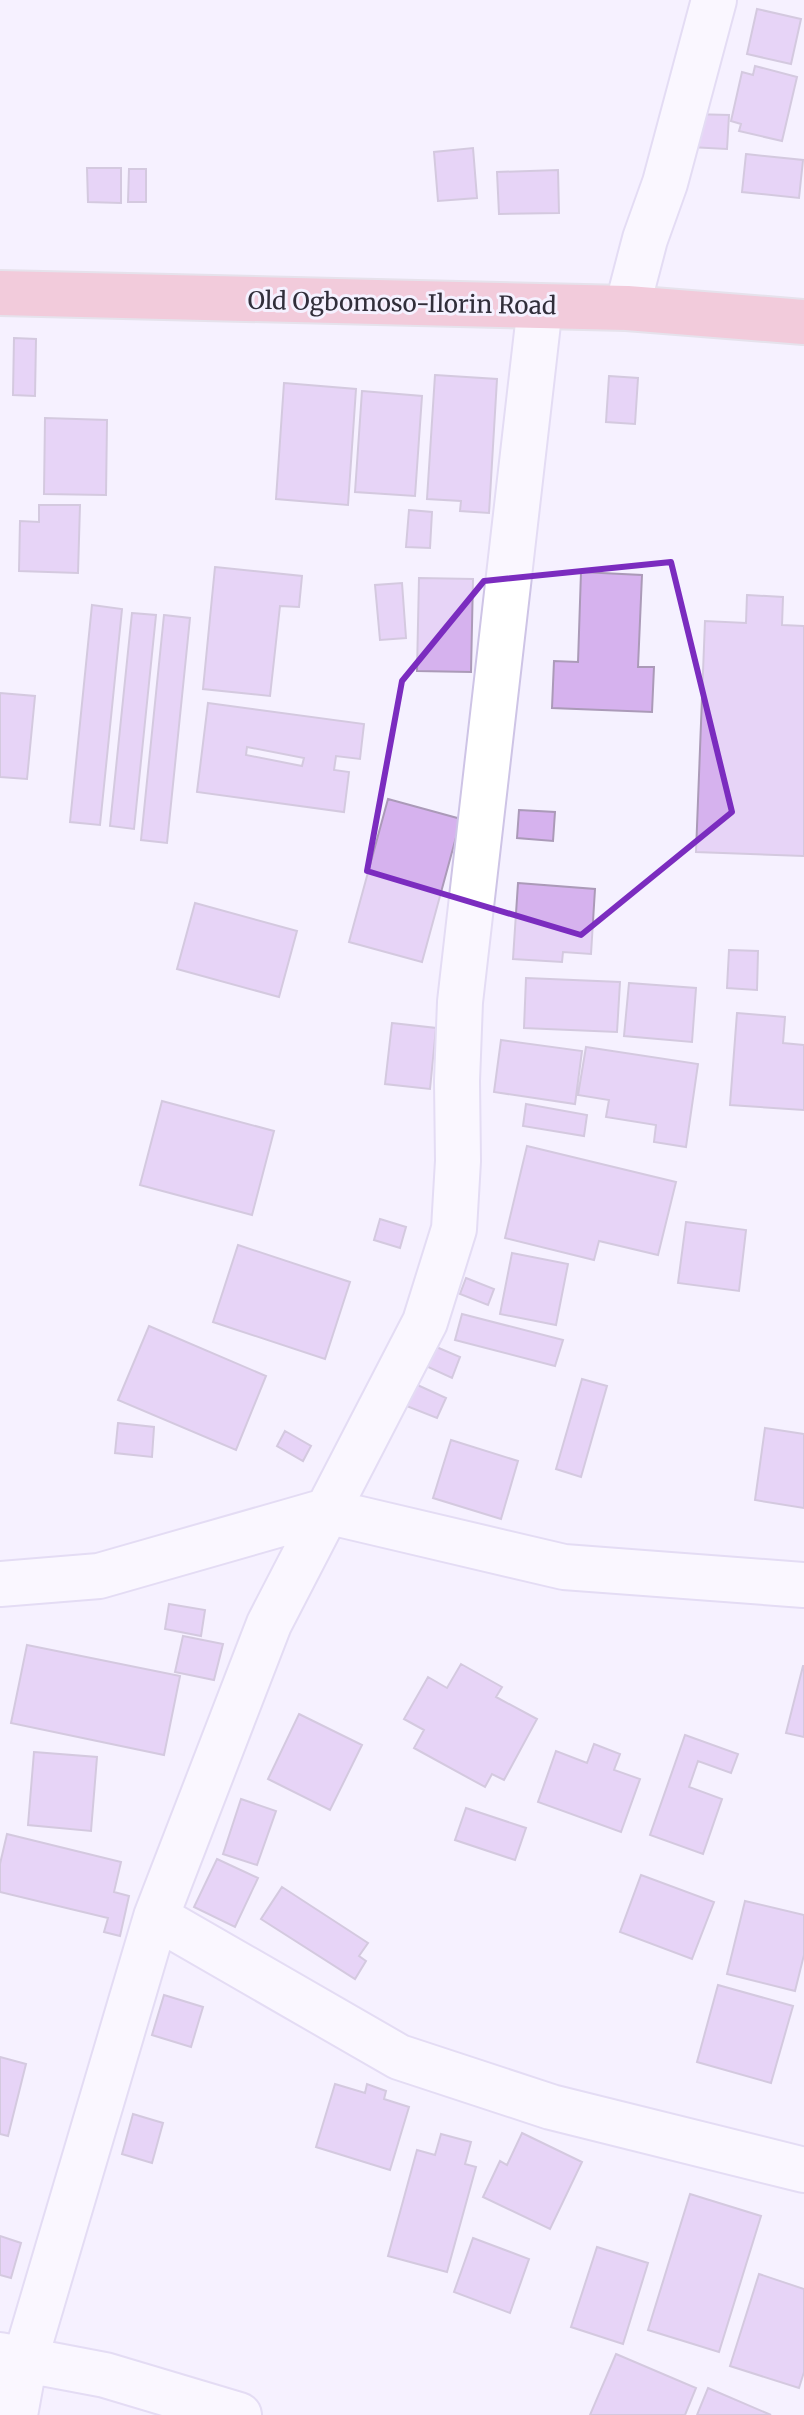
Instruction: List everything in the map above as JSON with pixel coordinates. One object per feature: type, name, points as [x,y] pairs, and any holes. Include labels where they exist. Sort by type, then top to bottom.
[{"type":"highway","name":"Old Ogbomoso-Ilorin Road","points":[[0,293],[627,308],[804,322]]},
{"type":"street","points":[[627,308],[645,239],[665,183],[714,0]]},
{"type":"street","points":[[15,2415],[12,2357],[156,1917],[269,1624],[425,1322],[454,1229],[460,1002],[540,306]]},
{"type":"street","points":[[0,1584],[99,1576],[326,1511],[564,1567],[804,1585]]},
{"type":"street","points":[[156,1917],[399,2057],[551,2107],[804,2170]]},
{"type":"street","points":[[12,2357],[105,2375],[239,2415]]},
{"type":"highlighted area","points":[[671,562],[732,812],[581,935],[367,871],[402,681],[484,581]]},
{"type":"building","points":[[757,9],[801,19],[791,64],[747,54]]},
{"type":"building","points":[[755,66],[797,77],[782,141],[739,131],[741,124],[731,121],[742,72],[753,75]]},
{"type":"building","points":[[691,114],[729,115],[727,149],[690,147]]},
{"type":"building","points":[[473,148],[477,198],[438,201],[434,152]]},
{"type":"building","points":[[746,154],[803,160],[799,198],[742,192]]},
{"type":"building","points":[[87,168],[121,168],[121,203],[88,202]]},
{"type":"building","points":[[129,169],[146,169],[146,202],[128,202]]},
{"type":"building","points":[[558,170],[559,213],[499,214],[497,172]]},
{"type":"building","points":[[14,338],[36,339],[35,396],[13,395]]},
{"type":"building","points":[[435,375],[497,379],[489,513],[460,511],[461,501],[427,499]]},
{"type":"building","points":[[609,376],[638,378],[635,424],[606,422]]},
{"type":"building","points":[[284,383],[356,389],[348,505],[276,499]]},
{"type":"building","points":[[362,391],[422,396],[415,496],[355,492]]},
{"type":"building","points":[[45,418],[107,420],[106,495],[44,494]]},
{"type":"building","points":[[39,505],[80,505],[78,573],[19,571],[20,521],[39,522]]},
{"type":"building","points":[[409,510],[432,512],[430,548],[406,547]]},
{"type":"building","points":[[215,567],[302,576],[299,607],[280,606],[270,696],[203,689]]},
{"type":"building","points":[[581,572],[642,575],[638,667],[654,667],[652,712],[552,708],[554,661],[578,662]]},
{"type":"building","points":[[419,578],[473,579],[471,672],[417,671]]},
{"type":"building","points":[[402,583],[406,638],[380,640],[375,585]]},
{"type":"building","points":[[747,595],[783,597],[782,625],[804,626],[804,856],[696,852],[705,621],[746,623]]},
{"type":"building","points":[[92,605],[122,609],[100,825],[70,822]]},
{"type":"building","points":[[132,613],[156,615],[134,829],[110,826]]},
{"type":"building","points":[[164,615],[190,618],[167,843],[141,840]]},
{"type":"building","points":[[0,693],[35,696],[27,779],[0,777]]},
{"type":"building","points":[[208,703],[364,724],[360,759],[336,756],[334,770],[349,772],[344,812],[197,792]],"holes":[[[247,747],[304,758],[302,766],[246,755]]]},
{"type":"building","points":[[388,799],[461,819],[422,962],[349,942]]},
{"type":"building","points":[[519,810],[555,812],[553,841],[517,838]]},
{"type":"building","points":[[518,883],[595,889],[591,954],[563,952],[562,962],[513,959]]},
{"type":"building","points":[[195,903],[297,931],[279,997],[177,969]]},
{"type":"building","points":[[729,950],[758,951],[757,990],[727,988]]},
{"type":"building","points":[[526,978],[620,982],[617,1032],[524,1028]]},
{"type":"building","points":[[629,983],[696,988],[692,1042],[624,1036]]},
{"type":"building","points":[[737,1013],[785,1017],[783,1043],[804,1045],[804,1110],[730,1105]]},
{"type":"building","points":[[392,1023],[436,1028],[430,1089],[385,1084]]},
{"type":"building","points":[[501,1040],[582,1051],[575,1104],[494,1092]]},
{"type":"building","points":[[586,1047],[698,1064],[686,1147],[654,1142],[656,1125],[606,1117],[609,1100],[578,1095]]},
{"type":"building","points":[[162,1101],[274,1131],[252,1215],[140,1185]]},
{"type":"building","points":[[526,1104],[587,1115],[584,1136],[523,1126]]},
{"type":"building","points":[[527,1146],[676,1182],[658,1255],[599,1241],[594,1260],[505,1238]]},
{"type":"building","points":[[380,1219],[406,1227],[400,1248],[374,1240]]},
{"type":"building","points":[[686,1222],[746,1230],[739,1291],[678,1283]]},
{"type":"building","points":[[238,1245],[350,1282],[325,1359],[213,1322]]},
{"type":"building","points":[[512,1253],[568,1264],[556,1325],[500,1314]]},
{"type":"building","points":[[466,1278],[494,1289],[488,1305],[460,1294]]},
{"type":"building","points":[[462,1314],[563,1340],[555,1366],[455,1340]]},
{"type":"building","points":[[149,1326],[266,1376],[236,1450],[118,1400]]},
{"type":"building","points":[[434,1346],[460,1357],[452,1378],[426,1366]]},
{"type":"building","points":[[582,1379],[607,1386],[581,1477],[556,1469]]},
{"type":"building","points":[[413,1383],[446,1398],[437,1418],[404,1405]]},
{"type":"building","points":[[118,1423],[154,1427],[152,1457],[115,1453]]},
{"type":"building","points":[[765,1428],[804,1434],[804,1508],[755,1500]]},
{"type":"building","points":[[285,1431],[311,1446],[303,1461],[277,1446]]},
{"type":"building","points":[[451,1440],[518,1461],[501,1519],[433,1498]]},
{"type":"building","points":[[169,1604],[205,1610],[201,1636],[165,1629]]},
{"type":"building","points":[[183,1636],[223,1644],[214,1680],[175,1672]]},
{"type":"building","points":[[27,1645],[180,1676],[164,1755],[11,1723]]},
{"type":"building","points":[[461,1664],[502,1687],[496,1697],[537,1719],[504,1780],[492,1774],[485,1787],[414,1748],[424,1730],[404,1719],[428,1677],[447,1688]]},
{"type":"building","points":[[804,1666],[804,1737],[786,1733]]},
{"type":"building","points":[[299,1714],[362,1745],[330,1810],[268,1779]]},
{"type":"building","points":[[685,1735],[738,1754],[731,1773],[698,1761],[689,1787],[722,1799],[703,1854],[650,1835]]},
{"type":"building","points":[[594,1744],[620,1754],[614,1770],[640,1779],[621,1832],[538,1802],[556,1751],[587,1763]]},
{"type":"building","points":[[34,1752],[97,1757],[91,1831],[28,1825]]},
{"type":"building","points":[[241,1799],[276,1811],[257,1865],[223,1854]]},
{"type":"building","points":[[466,1808],[526,1828],[515,1860],[455,1840]]},
{"type":"building","points":[[7,1834],[121,1862],[114,1892],[129,1896],[120,1936],[104,1932],[108,1918],[0,1892],[0,1864]]},
{"type":"building","points":[[217,1859],[258,1878],[235,1927],[194,1907]]},
{"type":"building","points":[[641,1875],[714,1902],[692,1959],[620,1932]]},
{"type":"building","points":[[282,1887],[368,1943],[359,1956],[366,1961],[355,1979],[261,1919]]},
{"type":"building","points":[[745,1901],[804,1915],[804,1955],[795,1991],[727,1974]]},
{"type":"building","points":[[718,1985],[793,2006],[771,2083],[697,2062]]},
{"type":"building","points":[[164,1995],[203,2007],[191,2047],[152,2035]]},
{"type":"building","points":[[0,2057],[26,2064],[8,2136],[0,2134]]},
{"type":"building","points":[[335,2084],[365,2093],[367,2084],[386,2091],[384,2099],[409,2107],[390,2170],[316,2147]]},
{"type":"building","points":[[133,2114],[163,2123],[152,2163],[122,2154]]},
{"type":"building","points":[[522,2133],[582,2162],[550,2229],[483,2197],[500,2161],[507,2165]]},
{"type":"building","points":[[441,2134],[471,2142],[465,2164],[476,2167],[447,2272],[388,2256],[417,2150],[435,2155]]},
{"type":"building","points":[[690,2194],[761,2216],[719,2352],[648,2330]]},
{"type":"building","points":[[0,2236],[21,2243],[11,2278],[0,2275]]},
{"type":"building","points":[[473,2238],[529,2259],[510,2313],[454,2292]]},
{"type":"building","points":[[597,2247],[648,2263],[623,2344],[571,2327]]},
{"type":"building","points":[[759,2274],[804,2289],[804,2372],[799,2388],[730,2366]]},
{"type":"building","points":[[616,2354],[696,2388],[685,2415],[590,2415]]},
{"type":"building","points":[[708,2388],[771,2415],[697,2415]]}]
